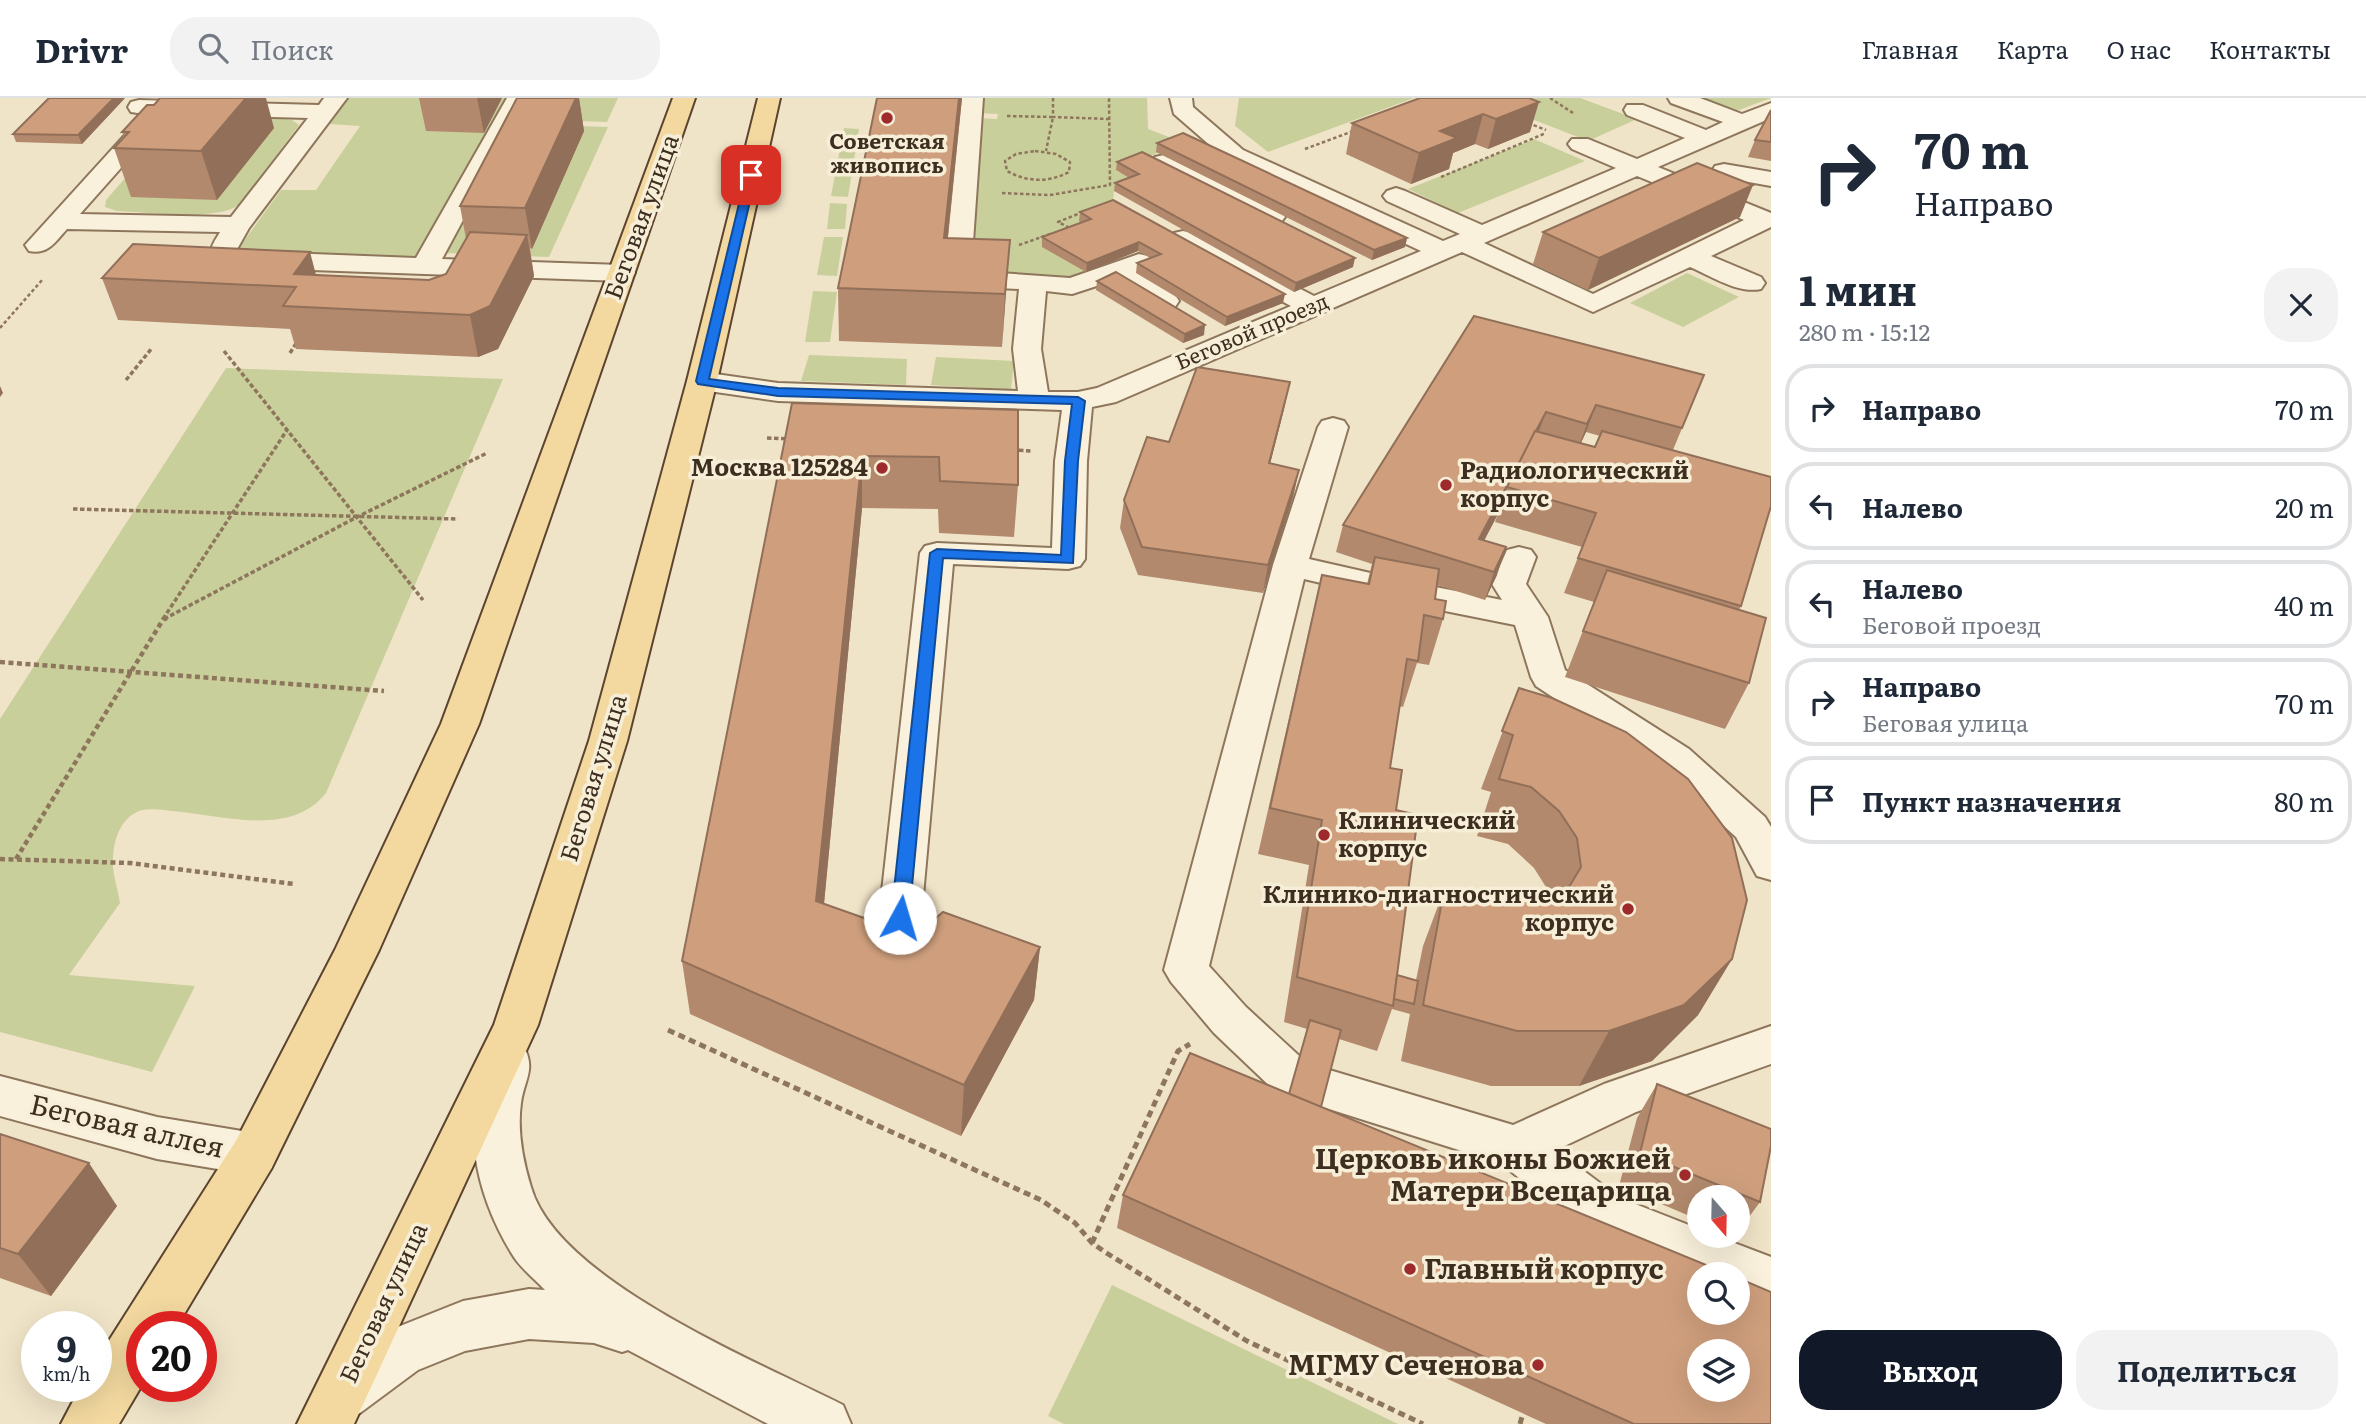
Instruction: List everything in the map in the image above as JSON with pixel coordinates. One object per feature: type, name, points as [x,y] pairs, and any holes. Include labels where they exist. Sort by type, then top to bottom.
[{"type":"main road","name":"Беговая улица","points":[[157,1311],[254,1154],[357,950],[460,724],[684,98]]},
{"type":"main road","name":"Беговая улица","points":[[332,1409],[516,1025],[608,741],[702,381],[769,98]]},
{"type":"main road","points":[[88,1424],[126,1362]]},
{"type":"street","points":[[425,266],[518,98]]},
{"type":"street","points":[[1181,98],[1182,109],[1235,155],[1460,242],[1593,303],[1765,220],[1580,144]]},
{"type":"street","points":[[1679,98],[1743,122]]},
{"type":"street","points":[[38,245],[60,222],[155,103],[331,105]]},
{"type":"street","points":[[331,105],[238,225],[223,249],[224,259],[622,272]]},
{"type":"street","points":[[971,107],[957,278],[1072,286],[1141,261]]},
{"type":"street","points":[[1635,110],[1706,138]]},
{"type":"street","name":"Беговой проезд","points":[[702,381],[778,392],[1034,401],[1092,398],[1641,168],[1771,110]]},
{"type":"street","points":[[1164,162],[1300,231]]},
{"type":"street","points":[[1724,171],[1771,179]]},
{"type":"street","points":[[1396,196],[1460,242]]},
{"type":"street","points":[[60,222],[238,225]]},
{"type":"street","points":[[1164,228],[1311,306]]},
{"type":"street","points":[[1690,257],[1751,283]]},
{"type":"street","points":[[1361,262],[1386,275]]},
{"type":"street","points":[[1115,271],[1229,341]]},
{"type":"street","points":[[1033,282],[1027,349],[1034,401]]},
{"type":"street","points":[[900,918],[937,553],[1068,559],[1072,461],[1092,398]]},
{"type":"street","points":[[1334,428],[1290,565],[1186,970],[1230,1020],[1309,1084],[1515,1147],[1603,1214],[1771,1281]]},
{"type":"street","points":[[1519,557],[1509,584],[1530,617],[1549,677],[1675,759],[1751,827],[1771,865]]},
{"type":"street","points":[[1290,565],[1530,617]]},
{"type":"street","points":[[516,1025],[497,1104],[497,1149],[508,1195],[531,1240],[576,1287],[654,1337],[824,1424]]},
{"type":"street","points":[[1515,1147],[1620,1098],[1771,1045]]},
{"type":"street","name":"Беговая аллея","points":[[0,1096],[156,1138],[254,1154]]},
{"type":"street","points":[[332,1409],[399,1352],[463,1326],[529,1314],[594,1318],[654,1337]]},
{"type":"path","points":[[1046,151],[1053,117],[1053,98]]},
{"type":"path","points":[[964,193],[1050,195],[1110,185],[1109,98]]},
{"type":"path","points":[[971,107],[1053,117],[1109,119]]},
{"type":"path","points":[[1396,196],[1550,132],[1526,122]]},
{"type":"path","points":[[1309,157],[1297,152],[1358,129]]},
{"type":"path","points":[[1046,151],[1070,162],[1069,172],[1054,179],[1032,180],[1013,175],[1004,166],[1005,161],[1016,154],[1046,151]]},
{"type":"path","points":[[960,246],[1011,248],[1069,228],[1058,222],[1087,211]]},
{"type":"path","points":[[0,328],[45,277]]},
{"type":"path","points":[[290,353],[298,341]]},
{"type":"path","points":[[126,380],[152,348]]},
{"type":"path","points":[[223,351],[423,600]]},
{"type":"path","points":[[16,859],[129,671],[287,430]]},
{"type":"path","points":[[162,620],[356,517],[487,453]]},
{"type":"path","points":[[73,509],[458,519]]},
{"type":"path","points":[[0,662],[384,691]]},
{"type":"path","points":[[0,859],[130,863],[294,884]]},
{"type":"path","points":[[1092,1243],[1178,1051],[1230,1020]]},
{"type":"path","points":[[668,1030],[1041,1200],[1075,1223],[1092,1243],[1247,1341],[1423,1424]]},
{"type":"path","points":[[1520,1424],[1523,1413]]},
{"type":"green space","points":[[347,98],[510,98],[419,259],[407,261],[238,249],[281,190],[316,190],[360,126],[329,124]]},
{"type":"green space","points":[[527,98],[618,98],[607,122],[516,119]]},
{"type":"green space","points":[[977,98],[1147,98],[1148,129],[1182,142],[1117,171],[1138,183],[1114,191],[1112,209],[1080,221],[1090,228],[1086,272],[1073,277],[968,270],[976,118],[997,119],[998,114],[976,113]]},
{"type":"green space","points":[[1239,98],[1414,98],[1268,152],[1235,126]]},
{"type":"green space","points":[[1478,98],[1580,98],[1637,119],[1588,141]]},
{"type":"green space","points":[[1698,98],[1771,98],[1731,113]]},
{"type":"green space","points":[[196,116],[284,119],[299,125],[241,203],[232,209],[183,214],[117,211],[105,207],[106,200],[174,122]]},
{"type":"green space","points":[[517,124],[608,127],[549,257],[446,253]]},
{"type":"green space","points":[[844,128],[859,129],[848,197],[831,196]]},
{"type":"green space","points":[[1534,139],[1585,161],[1458,213],[1408,189]]},
{"type":"green space","points":[[830,203],[847,204],[845,229],[827,229]]},
{"type":"green space","points":[[824,237],[843,237],[837,276],[817,275]]},
{"type":"green space","points":[[1687,273],[1739,297],[1683,327],[1630,303]]},
{"type":"green space","points":[[813,291],[837,292],[830,342],[805,342]]},
{"type":"green space","points":[[809,355],[907,359],[906,385],[801,381]]},
{"type":"green space","points":[[936,357],[1014,361],[1011,390],[931,385]]},
{"type":"green space","points":[[226,368],[503,379],[326,793],[311,807],[275,820],[233,819],[148,809],[129,817],[121,827],[114,847],[113,865],[120,903],[69,975],[195,986],[152,1072],[0,1032],[0,719]]},
{"type":"green space","points":[[1112,1285],[1398,1424],[1064,1424],[1048,1416]]},
{"type":"building","points":[[49,98],[114,98],[78,135],[13,134]]},
{"type":"building","points":[[160,98],[246,98],[201,151],[114,148],[129,132],[122,132],[147,105],[154,105]]},
{"type":"building","points":[[517,98],[576,98],[525,208],[460,206]]},
{"type":"building","points":[[877,98],[959,98],[944,238],[1010,240],[1005,294],[838,288]]},
{"type":"building","points":[[1420,98],[1529,98],[1539,102],[1496,119],[1483,114],[1440,131],[1457,138],[1419,153],[1352,123]]},
{"type":"building","points":[[1771,110],[1771,142],[1755,140]]},
{"type":"building","points":[[1183,133],[1407,238],[1374,250],[1157,143]]},
{"type":"building","points":[[1142,152],[1355,258],[1296,283],[1115,183],[1139,174],[1117,162]]},
{"type":"building","points":[[1697,163],[1753,185],[1599,258],[1543,232]]},
{"type":"building","points":[[1113,200],[1285,294],[1227,317],[1137,263],[1161,254],[1139,242],[1087,263],[1042,237],[1091,219],[1080,212]]},
{"type":"building","points":[[470,232],[527,235],[490,306],[470,315],[283,306],[296,287],[102,278],[133,244],[310,252],[294,274],[429,280],[446,274]]},
{"type":"building","points":[[1116,272],[1205,325],[1185,334],[1097,281]]},
{"type":"building","name":"Радиологический корпус","points":[[1474,316],[1704,375],[1682,428],[1596,405],[1587,424],[1546,412],[1479,539],[1506,547],[1494,572],[1343,525]]},
{"type":"building","points":[[1197,367],[1290,382],[1269,463],[1299,470],[1268,565],[1142,547],[1124,500],[1147,437],[1169,442]]},
{"type":"building","points":[[792,403],[1018,410],[1018,485],[940,481],[939,457],[862,456],[816,901],[915,936],[943,912],[1040,947],[964,1085],[682,961]]},
{"type":"building","name":"Радиологический корпус","points":[[1535,431],[1595,447],[1602,431],[1771,477],[1771,506],[1741,606],[1578,558],[1596,513],[1507,487]]},
{"type":"building","name":"Клинический корпус","points":[[1375,557],[1439,569],[1435,599],[1446,601],[1443,619],[1424,615],[1418,661],[1407,659],[1390,768],[1402,770],[1396,810],[1418,815],[1393,1006],[1297,977],[1322,820],[1270,808],[1322,575],[1369,584]]},
{"type":"building","points":[[1607,570],[1766,618],[1749,683],[1583,631]]},
{"type":"building","name":"Клинико-диагностический корпус","points":[[1519,688],[1552,698],[1626,732],[1688,779],[1732,838],[1747,900],[1732,959],[1684,1005],[1609,1031],[1517,1031],[1423,1005],[1444,890],[1536,901],[1569,887],[1581,867],[1577,838],[1559,811],[1531,787],[1499,779],[1513,735],[1502,731]]},
{"type":"building","points":[[1397,975],[1418,981],[1414,1004],[1394,999]]},
{"type":"building","points":[[1310,1020],[1341,1030],[1321,1107],[1289,1094]]},
{"type":"building","name":"Главный корпус","points":[[1190,1053],[1699,1262],[1687,1262],[1687,1325],[1750,1325],[1750,1283],[1771,1292],[1771,1424],[1634,1424],[1123,1195]]},
{"type":"building","points":[[1657,1084],[1771,1129],[1771,1146],[1760,1202],[1750,1198],[1750,1185],[1718,1185],[1640,1153]]},
{"type":"building","points":[[0,1134],[89,1163],[18,1254],[0,1248]]},
{"type":"place","name":"Советская живопись","points":[[887,118]]},
{"type":"place","name":"Москва 125284","points":[[882,468]]},
{"type":"place","name":"Радиологический корпус","points":[[1446,485]]},
{"type":"place","name":"Клинический корпус","points":[[1324,835]]},
{"type":"place","name":"Клинико-диагностический корпус","points":[[1628,909]]},
{"type":"place","name":"Церковь иконы Божией Матери Всецарица","points":[[1685,1175]]},
{"type":"place","name":"Главный корпус","points":[[1410,1269]]},
{"type":"place","name":"МГМУ Сеченова","points":[[1538,1365]]},
{"type":"route","points":[[751,175],[702,381],[778,392],[1078,401],[1072,461],[1068,559],[937,553],[900,918]]}]
